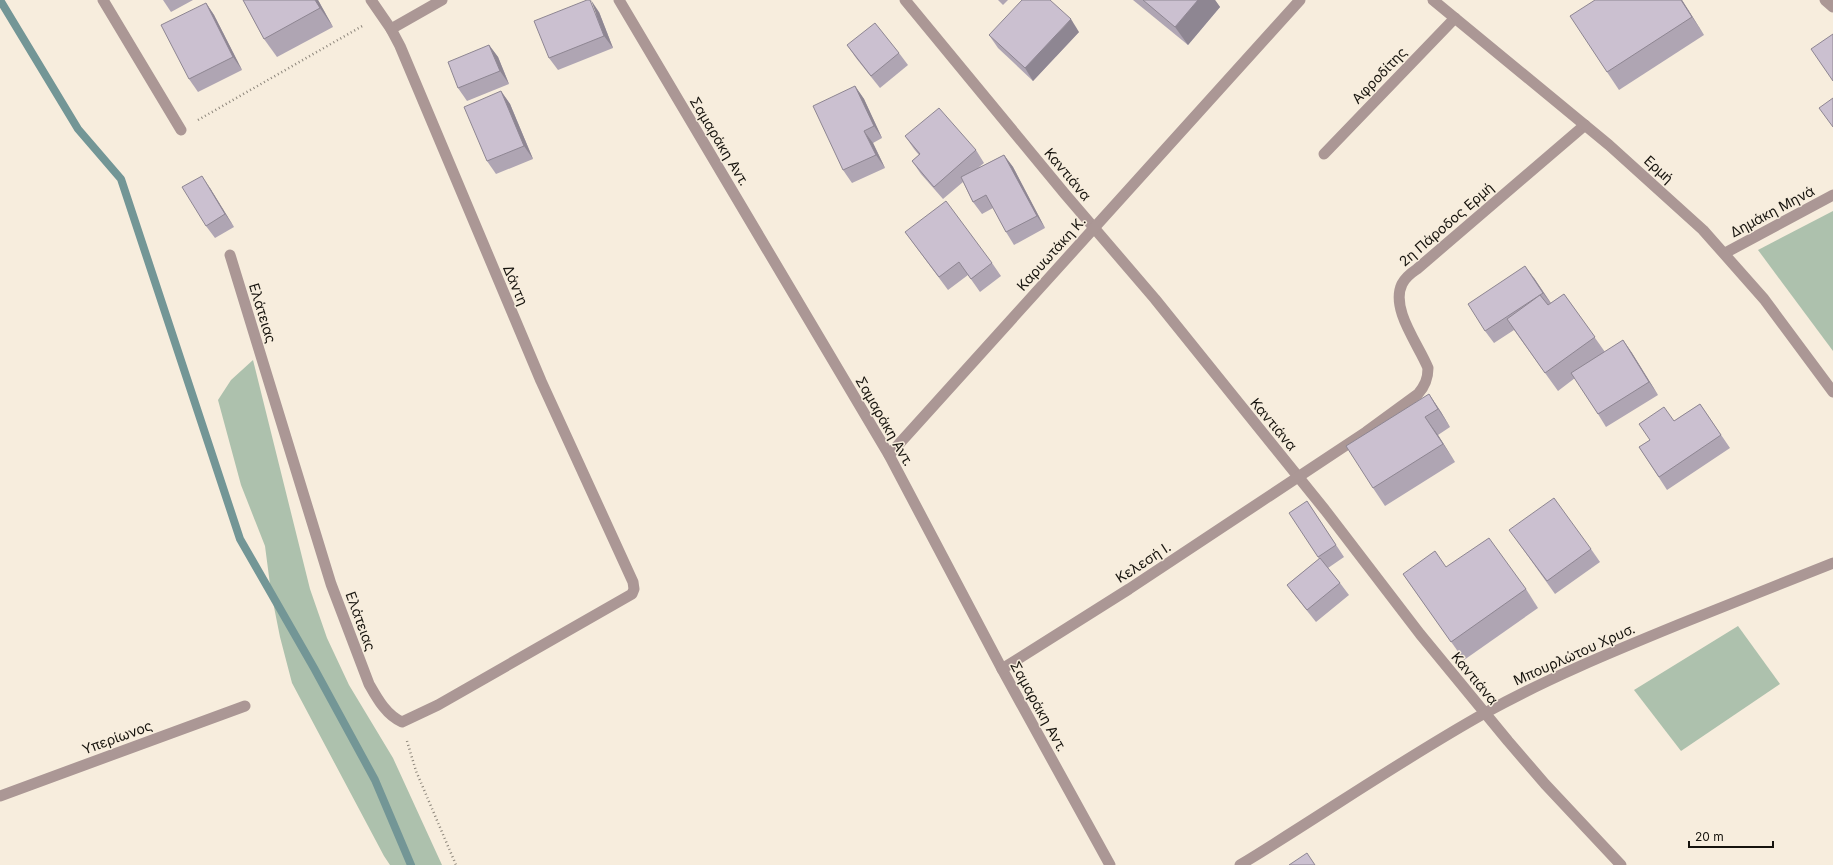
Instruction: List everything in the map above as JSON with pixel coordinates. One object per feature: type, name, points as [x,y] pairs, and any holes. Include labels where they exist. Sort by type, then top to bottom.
[{"type":"street","points":[[103,0],[181,130]]},
{"type":"street","name":"Δάντη","points":[[371,0],[391,29],[410,69],[541,381],[633,582],[634,589],[632,594],[438,704],[402,722]]},
{"type":"street","points":[[391,29],[442,0]]},
{"type":"street","name":"Σαμαράκη Αντ.","points":[[619,0],[889,455],[1002,669],[1110,865]]},
{"type":"street","name":"Καντιάνα","points":[[905,0],[1298,477],[1420,634],[1485,713],[1545,784],[1621,865]]},
{"type":"street","name":"Καρυωτάκη Κ.","points":[[889,455],[1300,0]]},
{"type":"street","name":"Ερμή","points":[[1433,0],[1585,125],[1674,202],[1725,253],[1764,299],[1833,392]]},
{"type":"street","points":[[1825,0],[1833,7]]},
{"type":"street","name":"Αφροδίτης","points":[[1324,154],[1455,18]]},
{"type":"street","name":"2η Πάροδος Ερμή","points":[[1298,477],[1392,414],[1418,394],[1424,386],[1428,376],[1428,368],[1402,316],[1399,305],[1399,291],[1405,279],[1585,125]]},
{"type":"street","name":"Δημάκη Μηνά","points":[[1725,253],[1833,195]]},
{"type":"street","name":"Ελάτειας","points":[[230,255],[313,527],[350,637],[369,684],[378,699],[396,719],[402,722]]},
{"type":"street","name":"Κελεσή Ι.","points":[[1002,669],[1129,589],[1298,477]]},
{"type":"street","name":"Μπουρλώτου Χρυσ.","points":[[1240,865],[1392,768],[1485,713],[1586,663],[1761,590],[1833,563]]},
{"type":"street","name":"Υπερίωνος","points":[[0,796],[245,706]]},
{"type":"path","points":[[181,130],[381,14]]},
{"type":"path","points":[[402,722],[416,771],[456,865]]},
{"type":"green space","points":[[1833,211],[1833,351],[1758,250]]},
{"type":"green space","points":[[253,360],[310,589],[327,638],[349,685],[393,758],[442,865],[390,865],[292,683],[280,637],[271,592],[265,546],[241,485],[218,400],[231,380]]},
{"type":"green space","points":[[1738,626],[1780,684],[1681,751],[1634,690]]},
{"type":"building","points":[[243,0],[315,0],[320,8],[264,39]]},
{"type":"building","points":[[590,0],[604,36],[549,58],[534,21]]},
{"type":"building","points":[[1022,0],[1050,0],[1071,19],[1025,68],[989,35]]},
{"type":"building","points":[[1143,0],[1198,0],[1175,27]]},
{"type":"building","points":[[1595,0],[1681,0],[1692,17],[1607,72],[1570,16]]},
{"type":"building","points":[[206,3],[233,57],[189,79],[161,25]]},
{"type":"building","points":[[875,23],[899,53],[871,76],[847,45]]},
{"type":"building","points":[[1833,34],[1833,81],[1811,49]]},
{"type":"building","points":[[489,45],[500,71],[458,88],[448,62]]},
{"type":"building","points":[[855,86],[874,126],[864,131],[876,155],[843,170],[813,106]]},
{"type":"building","points":[[501,91],[524,146],[487,161],[464,107]]},
{"type":"building","points":[[1833,98],[1833,127],[1819,108]]},
{"type":"building","points":[[939,108],[976,150],[934,187],[912,161],[920,154],[905,136]]},
{"type":"building","points":[[1004,155],[1037,216],[1006,232],[986,195],[973,202],[961,177]]},
{"type":"building","points":[[202,176],[225,214],[206,226],[182,187]]},
{"type":"building","points":[[946,201],[992,263],[971,279],[959,262],[939,277],[905,232]]},
{"type":"building","points":[[1525,266],[1543,293],[1485,331],[1468,304]]},
{"type":"building","points":[[1564,294],[1595,337],[1545,373],[1507,319],[1540,295],[1548,305]]},
{"type":"building","points":[[1623,340],[1649,382],[1598,414],[1571,373]]},
{"type":"building","points":[[1429,394],[1438,409],[1425,417],[1443,444],[1373,488],[1346,446]]},
{"type":"building","points":[[1700,404],[1721,435],[1659,477],[1639,447],[1650,440],[1639,424],[1664,407],[1674,421]]},
{"type":"building","points":[[1554,498],[1591,549],[1547,581],[1509,530]]},
{"type":"building","points":[[1307,501],[1336,545],[1318,557],[1289,513]]},
{"type":"building","points":[[1489,538],[1526,589],[1451,642],[1403,574],[1435,551],[1446,567]]},
{"type":"building","points":[[1320,558],[1340,583],[1307,610],[1287,585]]},
{"type":"building","points":[[1307,853],[1315,865],[1289,865]]},
{"type":"waterway","points":[[0,0],[78,129],[121,179],[240,539],[314,668],[375,780],[411,865]]}]
